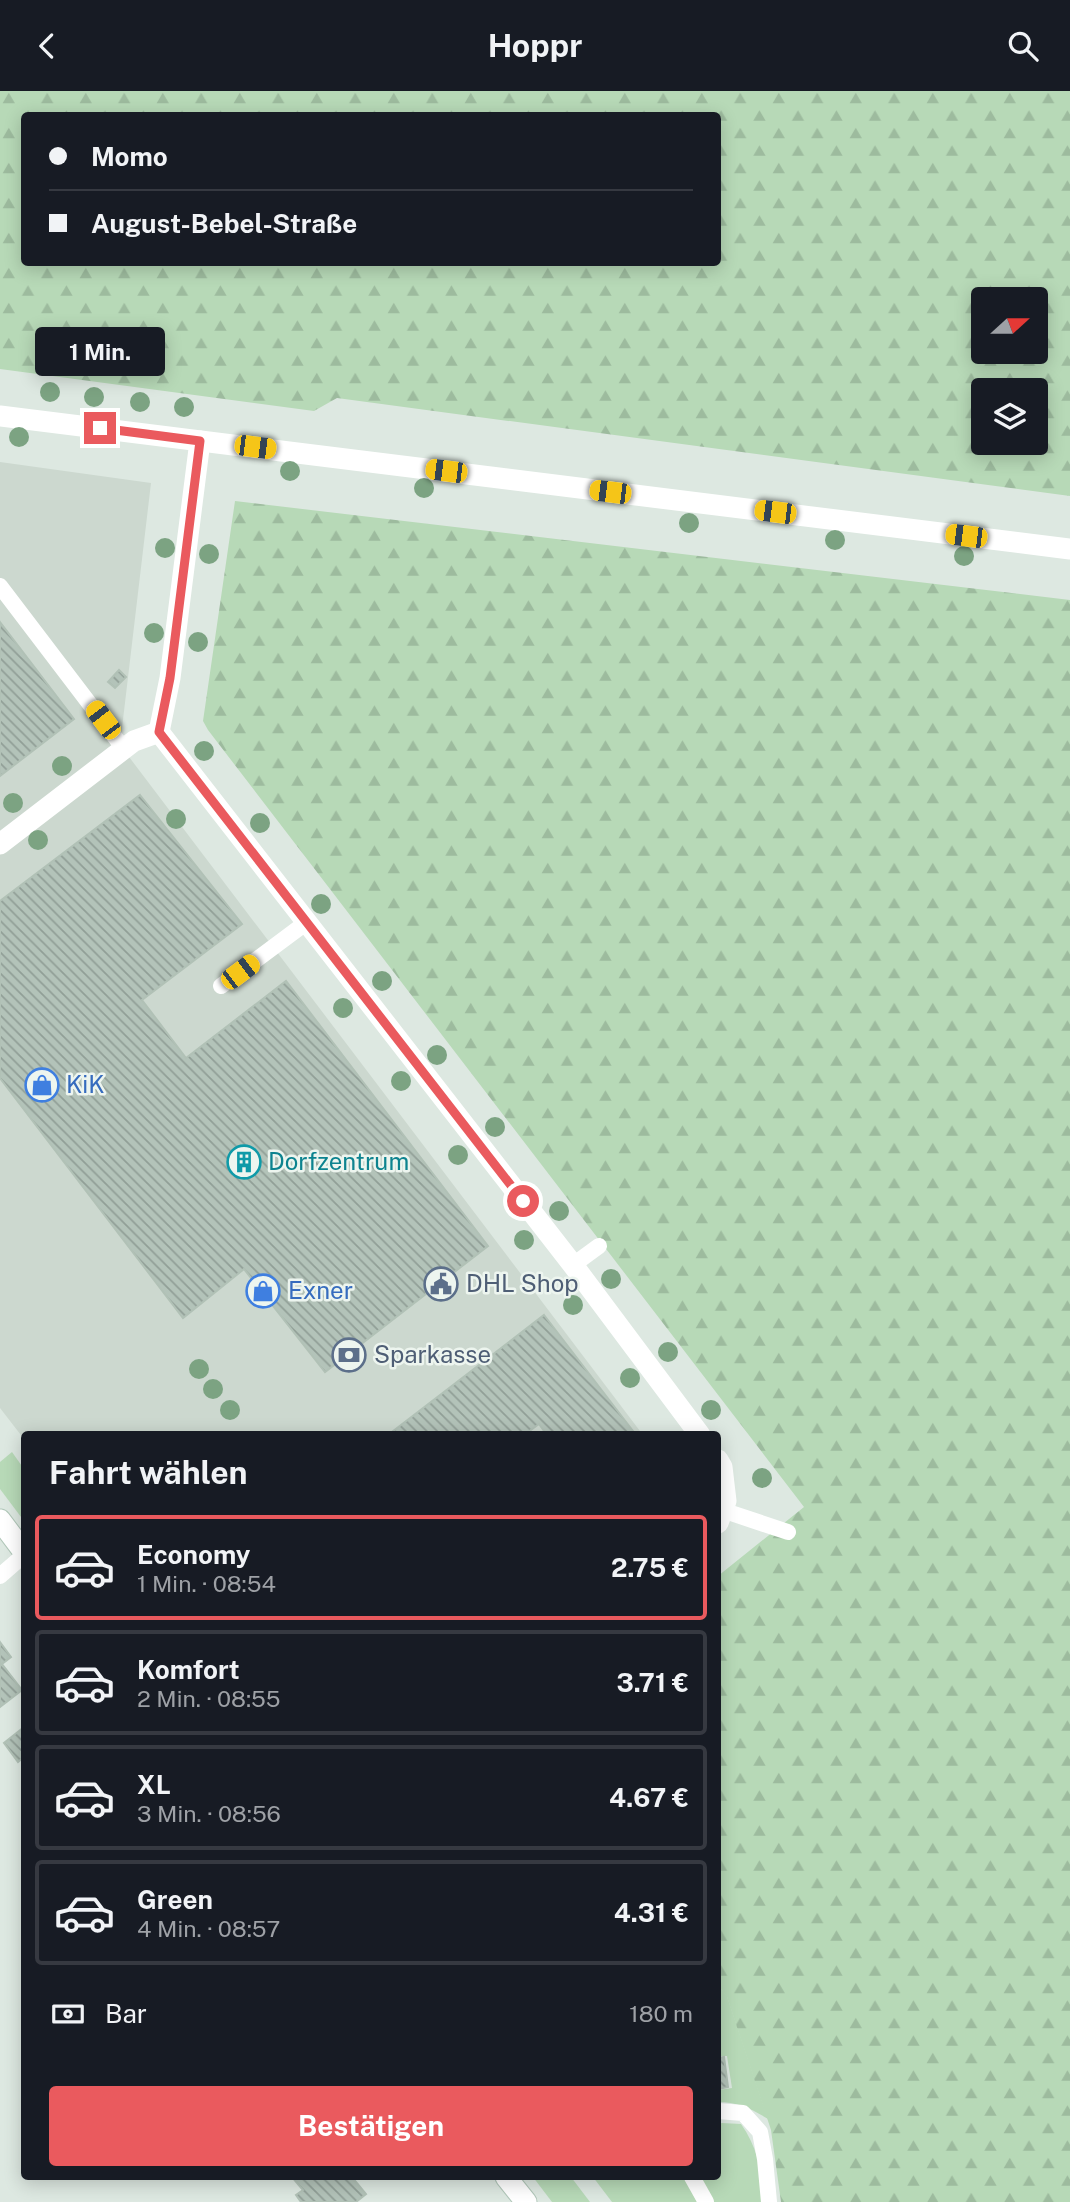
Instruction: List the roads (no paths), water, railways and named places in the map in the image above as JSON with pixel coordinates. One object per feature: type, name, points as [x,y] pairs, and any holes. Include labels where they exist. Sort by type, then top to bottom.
[{"type":"street","points":[[0,416],[1070,549]]},
{"type":"street","points":[[200,441],[170,678],[159,732],[573,1265],[697,1431]]},
{"type":"street","points":[[0,844],[124,748],[134,741],[159,732]]},
{"type":"street","points":[[721,1465],[726,1501],[721,1514]]},
{"type":"street","points":[[0,1520],[21,1550]]},
{"type":"street","points":[[508,2180],[526,2202]]},
{"type":"lane","points":[[0,586],[124,748]]},
{"type":"lane","points":[[221,986],[307,922]]},
{"type":"lane","points":[[573,1265],[599,1246]]},
{"type":"lane","points":[[721,1516],[788,1532]]},
{"type":"lane","points":[[0,1576],[21,1557]]},
{"type":"lane","points":[[721,2111],[743,2113],[760,2132],[769,2202]]},
{"type":"lane","points":[[694,2180],[706,2202]]},
{"type":"place","name":"KiK","points":[[42,1085]]},
{"type":"place","name":"Dorfzentrum","points":[[244,1162]]},
{"type":"place","name":"DHL Shop","points":[[441,1284]]},
{"type":"place","name":"Exner","points":[[263,1291]]},
{"type":"place","name":"Sparkasse","points":[[349,1355]]}]
